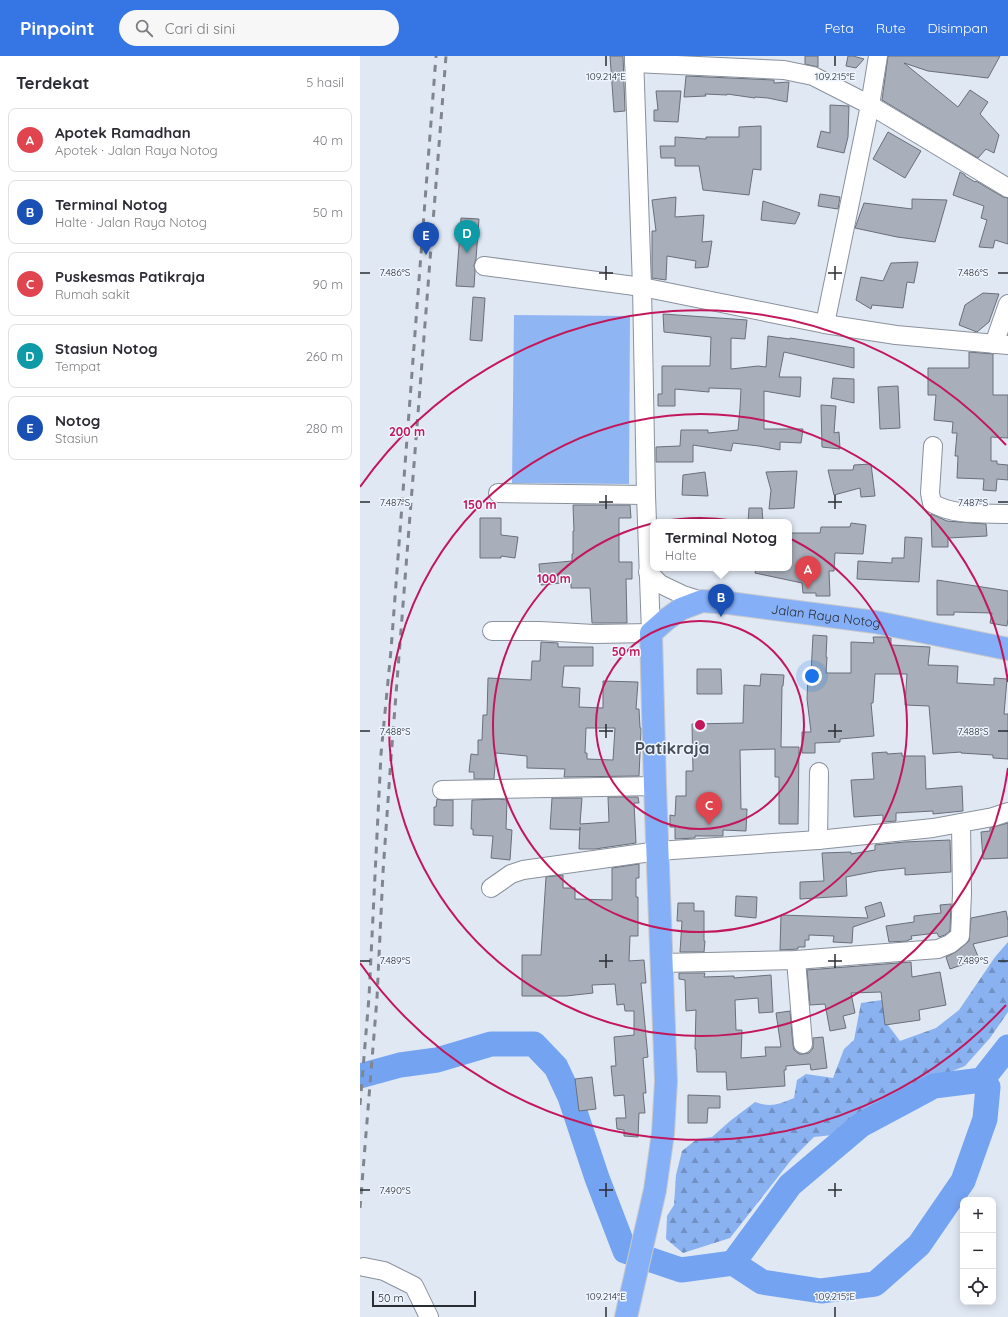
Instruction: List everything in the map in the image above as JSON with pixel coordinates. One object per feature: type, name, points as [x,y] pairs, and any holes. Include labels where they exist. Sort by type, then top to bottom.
[{"type":"highway","name":"Jalan Raya Notog","points":[[651,633],[681,609],[702,601],[729,602],[875,622],[1008,649]]},
{"type":"highway","points":[[626,1317],[655,1190],[663,1132],[666,1081],[651,633]]},
{"type":"street","points":[[825,324],[870,105],[878,56]]},
{"type":"street","points":[[492,631],[540,631],[594,634],[651,633],[648,572],[642,287],[634,59],[784,70],[813,76],[870,105],[1008,188]]},
{"type":"street","points":[[484,266],[642,287],[825,324],[896,335],[1001,345],[1008,304]]},
{"type":"street","points":[[933,446],[930,493],[932,504],[942,509],[965,513],[1008,514]]},
{"type":"street","points":[[498,493],[646,495]]},
{"type":"street","points":[[648,572],[660,584],[683,595],[702,601]]},
{"type":"street","points":[[818,840],[819,772]]},
{"type":"street","points":[[442,790],[655,786]]},
{"type":"street","points":[[491,888],[511,874],[523,870],[658,851],[818,840],[933,828],[993,817],[1008,812]]},
{"type":"street","points":[[662,963],[796,960],[938,949],[950,944],[960,936],[962,894],[961,823]]},
{"type":"street","points":[[796,960],[803,1044]]},
{"type":"street","points":[[364,1267],[384,1271],[414,1286],[429,1317]]},
{"type":"shaded area","points":[[514,315],[630,316],[629,484],[512,483]]},
{"type":"green space","points":[[1008,942],[1008,1012],[990,1038],[965,1066],[930,1080],[863,1116],[833,1135],[814,1137],[792,1159],[730,1238],[683,1253],[666,1239],[667,1216],[674,1205],[676,1175],[682,1151],[697,1139],[712,1137],[755,1102],[770,1105],[794,1098],[797,1080],[806,1074],[833,1078],[844,1049],[854,1040],[861,1003],[882,1000],[885,1021],[900,1041],[936,1028],[959,1010],[995,957]]},
{"type":"building","points":[[610,56],[623,56],[625,111],[614,112]]},
{"type":"building","points":[[805,56],[818,56],[818,67],[805,64]]},
{"type":"building","points":[[848,56],[864,59],[856,68],[846,66]]},
{"type":"building","points":[[888,56],[1000,56],[988,78],[928,71],[904,63],[958,107],[970,90],[988,102],[980,114],[999,135],[994,153],[986,149],[978,158],[882,100]]},
{"type":"building","points":[[686,76],[774,80],[774,83],[789,82],[787,102],[768,98],[755,98],[727,94],[705,94],[706,96],[684,97]]},
{"type":"building","points":[[656,91],[681,91],[678,122],[654,121],[654,110],[658,110]]},
{"type":"building","points":[[830,105],[849,106],[848,137],[844,153],[817,147],[821,131],[830,133]]},
{"type":"building","points":[[761,126],[761,170],[753,169],[749,195],[703,190],[699,166],[675,166],[675,158],[661,158],[660,146],[675,146],[675,137],[706,139],[706,137],[739,137],[739,127]]},
{"type":"building","points":[[888,132],[921,151],[905,178],[873,159]]},
{"type":"building","points":[[960,172],[975,182],[976,181],[1003,197],[1008,198],[1008,244],[995,240],[993,248],[979,247],[987,220],[981,218],[984,206],[953,195]]},
{"type":"building","points":[[820,194],[840,197],[838,209],[818,206]]},
{"type":"building","points":[[676,197],[675,217],[704,215],[702,242],[712,241],[708,267],[695,268],[696,261],[667,256],[666,280],[652,278],[652,231],[656,231],[652,200]]},
{"type":"building","points":[[912,199],[947,200],[935,242],[897,237],[855,228],[864,203],[912,209]]},
{"type":"building","points":[[763,201],[800,213],[795,224],[761,220]]},
{"type":"building","points":[[461,218],[479,219],[476,259],[474,265],[474,287],[456,286]]},
{"type":"building","points":[[918,262],[914,283],[907,282],[903,308],[872,305],[871,309],[856,300],[861,277],[883,281],[891,263]]},
{"type":"building","points":[[983,293],[999,294],[989,322],[977,332],[959,325],[965,305]]},
{"type":"building","points":[[473,297],[485,298],[482,341],[470,340]]},
{"type":"building","points":[[663,314],[747,320],[745,339],[731,338],[731,369],[758,366],[766,367],[768,336],[854,348],[854,368],[784,352],[779,377],[801,377],[800,397],[764,391],[764,429],[803,429],[801,443],[780,442],[780,450],[733,443],[731,451],[693,445],[693,462],[656,462],[656,447],[680,446],[681,430],[708,430],[708,433],[738,430],[741,389],[709,388],[709,392],[675,389],[675,406],[658,406],[658,394],[662,394],[662,366],[710,366],[711,337],[664,332]]},
{"type":"building","points":[[969,352],[993,354],[993,395],[1008,395],[1008,438],[991,437],[991,461],[997,461],[997,464],[1008,465],[1008,480],[997,479],[996,491],[983,490],[984,479],[957,478],[958,456],[955,456],[957,433],[952,433],[953,422],[934,420],[936,395],[928,395],[928,368],[969,368]]},
{"type":"building","points":[[833,378],[854,379],[854,403],[831,398]]},
{"type":"building","points":[[898,386],[900,428],[880,429],[878,387]]},
{"type":"building","points":[[821,405],[836,406],[834,433],[839,432],[840,449],[822,447]]},
{"type":"building","points":[[871,464],[875,496],[861,497],[860,488],[834,495],[828,470],[853,470],[854,465]]},
{"type":"building","points":[[797,471],[794,508],[769,509],[771,490],[766,472]]},
{"type":"building","points":[[705,472],[708,496],[682,495],[683,475]]},
{"type":"building","points":[[573,505],[630,505],[631,518],[619,518],[619,562],[632,562],[632,579],[626,579],[627,623],[592,623],[590,588],[571,588],[571,582],[541,585],[539,564],[572,561],[574,531]]},
{"type":"building","points":[[749,508],[762,508],[763,519],[748,519]]},
{"type":"building","points":[[931,514],[947,521],[986,524],[987,536],[948,538],[948,547],[932,547]]},
{"type":"building","points":[[480,518],[501,518],[501,535],[518,537],[515,558],[501,556],[501,558],[480,558]]},
{"type":"building","points":[[851,523],[866,525],[863,554],[835,553],[834,571],[829,571],[830,596],[816,596],[816,593],[803,593],[802,583],[755,573],[755,571],[792,571],[792,533],[820,533],[821,527],[850,527]]},
{"type":"building","points":[[905,537],[922,538],[919,582],[857,579],[858,561],[892,563],[892,558],[904,558]]},
{"type":"building","points":[[937,580],[1008,591],[1007,626],[990,623],[992,613],[954,612],[954,615],[937,615]]},
{"type":"building","points":[[813,635],[827,636],[826,673],[851,673],[851,642],[874,643],[873,637],[885,637],[891,638],[891,645],[930,647],[928,665],[958,666],[957,683],[994,685],[994,678],[1007,679],[1004,714],[1008,714],[1008,759],[993,758],[993,755],[961,752],[933,754],[929,706],[905,705],[907,674],[875,674],[873,703],[871,703],[874,736],[840,739],[840,742],[815,743],[815,753],[802,753],[802,732],[811,732],[807,699],[808,674],[811,674]]},
{"type":"building","points":[[541,642],[558,643],[558,647],[593,647],[593,666],[564,666],[562,687],[580,688],[579,707],[603,708],[603,681],[638,682],[636,709],[639,709],[641,728],[639,776],[564,777],[565,769],[527,768],[527,756],[496,753],[494,779],[474,779],[474,772],[469,772],[471,754],[478,755],[478,740],[482,740],[483,715],[487,715],[488,678],[531,680],[532,661],[540,661]],"holes":[[[586,728],[615,728],[613,760],[587,759],[587,753],[585,753]]]},
{"type":"building","points":[[697,669],[721,669],[722,694],[697,694]]},
{"type":"building","points":[[761,674],[784,675],[782,686],[781,747],[799,747],[798,824],[779,824],[779,777],[775,777],[775,749],[740,750],[741,809],[747,809],[746,831],[723,830],[723,836],[695,836],[695,838],[675,839],[675,827],[670,827],[670,815],[675,816],[676,796],[686,796],[686,771],[693,771],[692,724],[743,723],[744,685],[760,686]]},
{"type":"building","points":[[887,752],[887,754],[902,753],[902,756],[925,756],[926,789],[962,786],[963,811],[933,814],[933,811],[896,813],[896,821],[883,822],[883,815],[854,817],[851,780],[874,779],[872,753]]},
{"type":"building","points":[[608,797],[638,797],[639,803],[634,803],[636,843],[595,849],[579,849],[580,830],[550,829],[552,798],[582,798],[580,824],[609,822]]},
{"type":"building","points":[[437,799],[453,800],[453,826],[434,825],[434,807],[436,807]]},
{"type":"building","points":[[472,800],[507,800],[506,829],[512,830],[510,860],[491,858],[493,836],[473,835],[473,829],[471,829]]},
{"type":"building","points":[[1008,823],[1008,858],[983,859],[981,832],[990,831],[990,828]]},
{"type":"building","points":[[950,840],[951,872],[905,875],[905,868],[877,871],[846,877],[847,896],[800,899],[800,882],[824,881],[822,853],[851,852],[851,854],[875,850],[875,845]]},
{"type":"building","points":[[639,864],[639,878],[636,878],[636,897],[638,897],[638,936],[630,936],[629,961],[644,960],[646,983],[641,983],[648,1057],[643,1058],[646,1093],[643,1093],[645,1113],[639,1113],[638,1137],[624,1136],[624,1130],[617,1129],[616,1118],[626,1118],[624,1095],[614,1096],[611,1066],[616,1066],[614,1037],[634,1035],[634,1011],[625,1011],[624,1004],[617,1005],[615,984],[592,985],[593,993],[566,996],[522,996],[522,955],[541,955],[546,877],[563,875],[563,888],[575,888],[575,899],[612,900],[612,868]]},
{"type":"building","points":[[736,896],[757,897],[756,918],[735,916]]},
{"type":"building","points":[[881,902],[885,916],[853,927],[852,943],[833,942],[834,936],[809,935],[809,940],[805,940],[805,947],[780,950],[781,915],[868,918],[865,907]]},
{"type":"building","points":[[678,903],[694,903],[694,911],[704,911],[704,952],[680,952],[682,921],[677,921]]},
{"type":"building","points":[[951,904],[950,931],[945,935],[939,937],[937,933],[911,936],[912,939],[908,941],[889,942],[886,926],[914,922],[914,916],[941,913],[940,905]]},
{"type":"building","points":[[1006,911],[1008,936],[973,944],[979,959],[950,969],[946,957],[956,952],[969,941],[971,918]]},
{"type":"building","points":[[911,962],[912,977],[940,972],[946,1005],[919,1010],[920,1020],[885,1025],[881,992],[851,993],[855,1013],[843,1016],[846,1028],[830,1031],[825,1004],[810,1005],[807,970]]},
{"type":"building","points":[[679,973],[705,973],[704,977],[734,976],[734,978],[771,975],[773,1012],[759,1013],[758,998],[735,1000],[736,1030],[742,1030],[741,1058],[766,1056],[765,1047],[781,1047],[776,1013],[790,1011],[794,1050],[799,1054],[809,1053],[813,1048],[813,1038],[823,1037],[827,1068],[811,1070],[810,1064],[786,1066],[786,1070],[784,1070],[785,1086],[727,1090],[726,1072],[697,1072],[695,1049],[696,1010],[686,1011],[685,980],[679,979]]},
{"type":"building","points":[[592,1077],[596,1109],[579,1111],[575,1079]]},
{"type":"building","points":[[688,1095],[720,1096],[720,1108],[708,1108],[707,1123],[688,1123]]},
{"type":"waterway","points":[[360,1076],[400,1065],[437,1060],[491,1044],[534,1044],[556,1067],[570,1097],[597,1178],[625,1251],[681,1270],[733,1263],[790,1185],[861,1125],[934,1086],[982,1080],[1008,1047]]},
{"type":"waterway","points":[[733,1263],[762,1282],[821,1291],[875,1284],[919,1245],[963,1181],[985,1119],[988,1087],[982,1080]]},
{"type":"railway","points":[[360,1105],[369,997],[381,754],[391,650],[436,56]]},
{"type":"railway","points":[[360,1208],[377,998],[383,872],[391,758],[446,56]]},
{"type":"place","name":"Stasiun Notog","points":[[467,253]]},
{"type":"place","name":"Notog","points":[[426,255]]},
{"type":"place","name":"Apotek Ramadhan","points":[[808,589]]},
{"type":"place","name":"Terminal Notog","points":[[721,617]]},
{"type":"place","name":"Puskesmas Patikraja","points":[[709,825]]},
{"type":"district","name":"Patikraja","points":[[672,748]]}]
